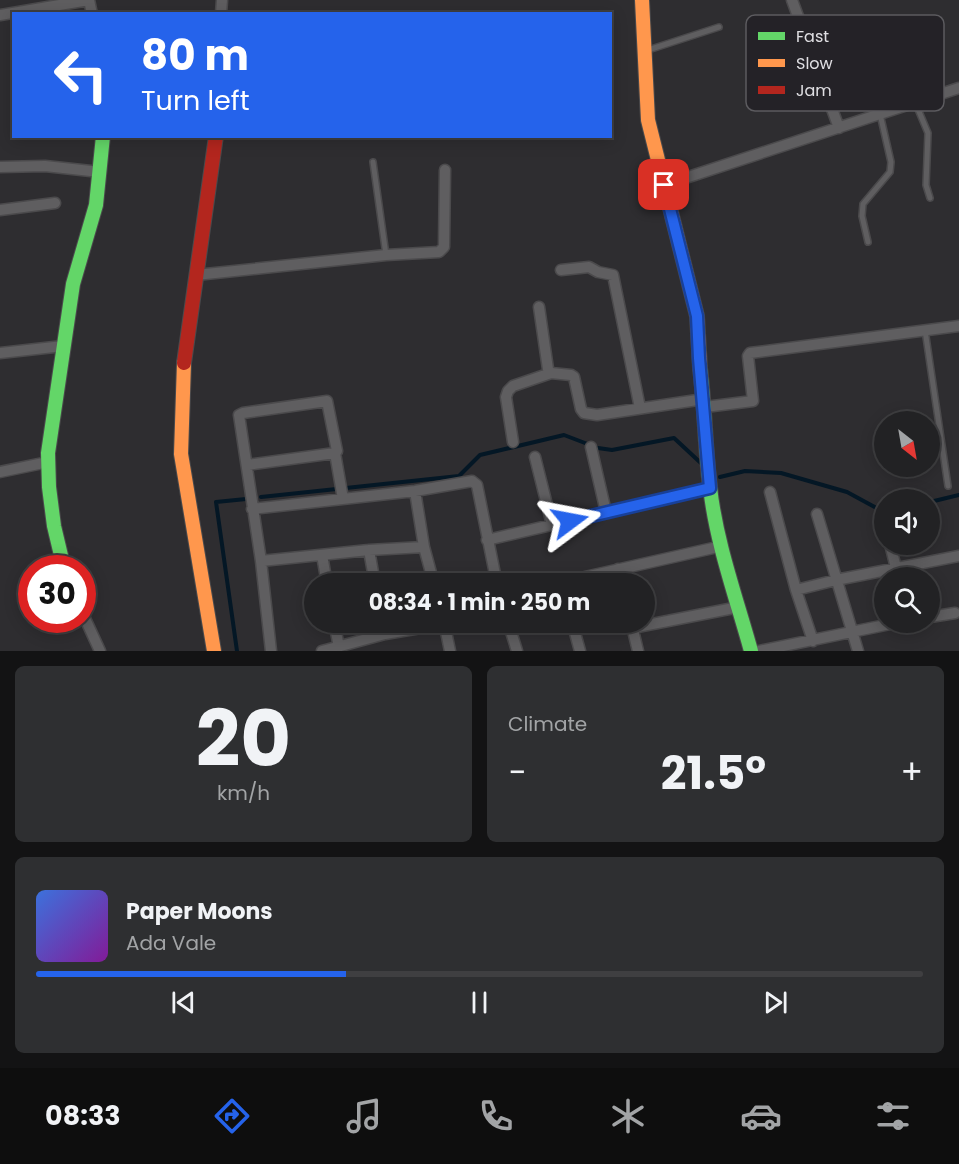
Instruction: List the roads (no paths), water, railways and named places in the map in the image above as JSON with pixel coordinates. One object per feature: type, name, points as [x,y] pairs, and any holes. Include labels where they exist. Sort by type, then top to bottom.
[{"type":"street","points":[[18,12],[89,0]]},
{"type":"street","points":[[642,0],[648,120],[697,316],[710,488],[722,546],[751,651]]},
{"type":"street","points":[[792,0],[798,15]]},
{"type":"street","points":[[944,93],[959,88]]},
{"type":"street","points":[[833,111],[839,128]]},
{"type":"street","points":[[664,185],[889,111]]},
{"type":"street","points":[[61,555],[54,526],[48,462],[72,284],[96,205],[103,138]]},
{"type":"street","points":[[214,651],[181,454],[182,376],[216,138]]},
{"type":"street","points":[[0,167],[45,166],[100,172]]},
{"type":"street","points":[[196,275],[386,255],[439,252],[444,247],[445,170]]},
{"type":"street","points":[[0,210],[55,203]]},
{"type":"street","points":[[561,270],[589,267],[598,272],[613,275],[640,408]]},
{"type":"street","points":[[539,307],[548,369],[551,373]]},
{"type":"street","points":[[513,442],[506,397],[508,390],[513,386],[551,373],[574,377],[581,408],[589,414],[640,408],[753,401],[748,356],[750,353],[959,326]]},
{"type":"street","points":[[0,353],[63,346]]},
{"type":"street","points":[[271,651],[261,561],[239,416],[324,400],[328,404],[342,492]]},
{"type":"street","points":[[591,447],[606,512]]},
{"type":"street","points":[[247,465],[335,453]]},
{"type":"street","points":[[535,457],[552,525]]},
{"type":"street","points":[[0,472],[48,462]]},
{"type":"street","points":[[252,509],[342,492],[415,491],[472,481],[477,485],[495,573]]},
{"type":"street","points":[[488,540],[710,488]]},
{"type":"street","points":[[415,491],[424,547],[431,573]]},
{"type":"street","points":[[770,492],[796,590],[813,641]]},
{"type":"street","points":[[817,514],[858,651]]},
{"type":"street","points":[[601,573],[722,546]]},
{"type":"street","points":[[261,561],[424,547]]},
{"type":"street","points":[[369,550],[373,573]]},
{"type":"street","points":[[322,555],[325,573]]},
{"type":"street","points":[[901,567],[959,556]]},
{"type":"street","points":[[618,569],[619,573]]},
{"type":"street","points":[[796,590],[874,572]]},
{"type":"street","points":[[655,621],[739,607]]},
{"type":"street","points":[[940,615],[955,613]]},
{"type":"street","points":[[759,651],[874,627]]},
{"type":"street","points":[[92,633],[100,651]]},
{"type":"street","points":[[336,633],[339,647]]},
{"type":"street","points":[[322,651],[390,633]]},
{"type":"street","points":[[446,633],[450,651]]},
{"type":"street","points":[[511,633],[517,651]]},
{"type":"street","points":[[575,633],[580,651]]},
{"type":"street","points":[[634,633],[638,651]]},
{"type":"lane","points":[[644,52],[718,27]]},
{"type":"lane","points":[[919,111],[928,133],[926,185],[930,198]]},
{"type":"lane","points":[[868,242],[861,209],[890,172],[891,162],[880,114]]},
{"type":"lane","points":[[373,162],[386,255]]},
{"type":"lane","points":[[925,330],[948,486]]},
{"type":"waterway","points":[[261,497],[459,476],[480,455],[564,435],[598,448],[612,450],[674,438],[703,465]]},
{"type":"waterway","points":[[720,477],[745,471],[781,473],[847,492],[874,507]]},
{"type":"waterway","points":[[940,500],[959,495]]},
{"type":"waterway","points":[[237,651],[216,502],[246,499]]}]
